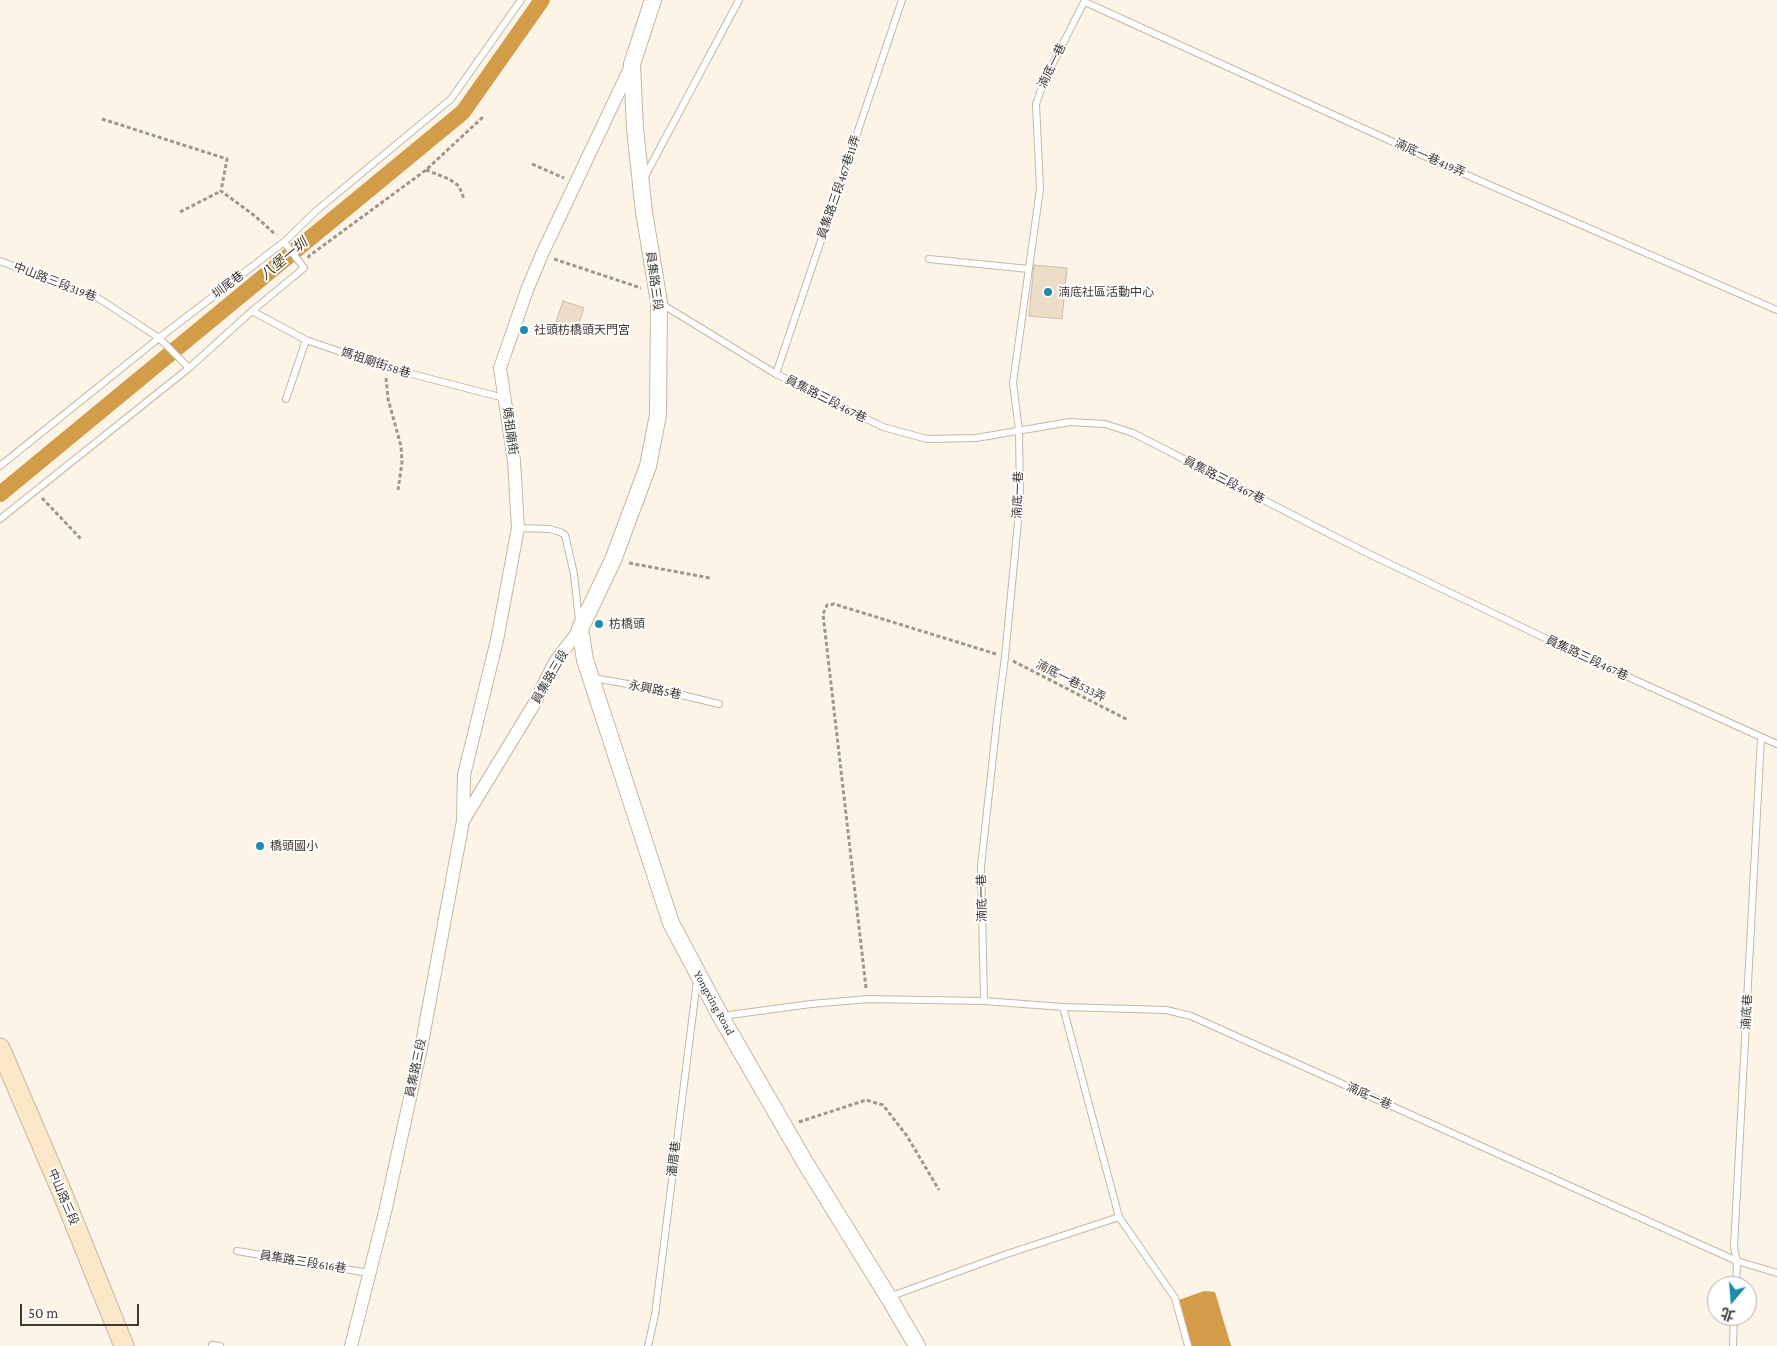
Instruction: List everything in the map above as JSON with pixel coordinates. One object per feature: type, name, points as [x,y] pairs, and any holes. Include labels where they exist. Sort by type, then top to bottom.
[{"type":"main road","name":"中山路三段","points":[[0,1048],[61,1190],[124,1346]]},
{"type":"street","name":"員集路三段","points":[[351,1346],[385,1212],[422,1043],[464,821],[533,706],[555,662],[580,629],[613,560],[648,466],[658,414],[659,302],[644,212],[635,129],[632,64],[653,0]]},
{"type":"street","name":"媽祖廟街","points":[[464,821],[464,775],[497,640],[518,528],[514,461],[500,368],[526,290],[632,64]]},
{"type":"street","name":"Yongxing Road","points":[[580,629],[585,660],[671,922],[721,1016],[917,1346]]},
{"type":"lane","name":"圳尾巷","points":[[0,466],[159,338],[284,242],[316,212],[451,99],[521,0]]},
{"type":"lane","points":[[641,184],[739,0]]},
{"type":"lane","name":"員集路三段467巷11弄","points":[[776,374],[902,0]]},
{"type":"lane","name":"湳底一巷","points":[[984,1001],[981,866],[1005,657],[1020,501],[1019,430],[1013,383],[1040,190],[1036,104],[1044,81],[1085,1]]},
{"type":"lane","name":"湳底一巷419弄","points":[[1085,1],[1446,166],[1777,310]]},
{"type":"lane","points":[[0,519],[189,368],[252,311],[304,268],[284,242]]},
{"type":"lane","points":[[929,259],[1029,269]]},
{"type":"lane","name":"中山路三段319巷","points":[[0,261],[98,298],[159,338],[189,368]]},
{"type":"lane","name":"員集路三段467巷","points":[[659,302],[776,374],[883,427],[927,439],[976,438],[1070,422],[1105,424],[1132,433],[1364,552],[1595,662],[1777,744]]},
{"type":"lane","name":"媽祖廟街58巷","points":[[252,311],[306,340],[384,367],[506,398]]},
{"type":"lane","points":[[286,399],[306,340]]},
{"type":"lane","points":[[518,528],[549,529],[565,535],[574,574],[580,629]]},
{"type":"lane","name":"永興路5巷","points":[[591,678],[657,689],[719,704]]},
{"type":"lane","name":"湳底巷","points":[[1736,1276],[1737,1261],[1734,1247],[1761,738]]},
{"type":"lane","name":"潘厝巷","points":[[648,1346],[655,1315],[698,972]]},
{"type":"lane","name":"湳底一巷","points":[[721,1016],[811,1004],[868,999],[984,1001],[1063,1007],[1166,1010],[1191,1016],[1737,1261],[1777,1273]]},
{"type":"lane","points":[[1063,1007],[1119,1217],[1175,1298],[1188,1346]]},
{"type":"lane","points":[[889,1298],[1004,1255],[1119,1217]]},
{"type":"lane","name":"員集路三段616巷","points":[[237,1251],[369,1273]]},
{"type":"lane","points":[[1733,1346],[1734,1326]]},
{"type":"lane","points":[[212,1345],[220,1346]]},
{"type":"path","points":[[304,268],[309,256],[426,170],[484,116]]},
{"type":"path","points":[[102,119],[227,159],[221,191]]},
{"type":"path","points":[[532,164],[576,184]]},
{"type":"path","points":[[426,170],[449,179],[459,186],[464,199]]},
{"type":"path","points":[[221,191],[255,216],[284,242]]},
{"type":"path","points":[[180,212],[221,191]]},
{"type":"path","points":[[542,254],[646,290],[659,302]]},
{"type":"path","points":[[384,367],[388,399],[401,446],[402,463],[398,490]]},
{"type":"path","points":[[35,491],[81,539]]},
{"type":"path","points":[[613,560],[710,578]]},
{"type":"path","name":"湳底一巷533弄","points":[[868,999],[822,614],[827,605],[834,604],[1005,657],[1128,720]]},
{"type":"path","points":[[785,1126],[866,1100],[883,1105],[907,1136],[938,1190]]},
{"type":"shaded area","points":[[1204,1291],[1215,1292],[1231,1346],[1192,1346],[1179,1300]]},
{"type":"building","name":"湳底社區活動中心","points":[[1034,265],[1067,268],[1062,319],[1029,316]]},
{"type":"building","points":[[563,301],[584,308],[576,332],[555,325]]},
{"type":"waterway","name":"八堡一圳","points":[[0,494],[463,112],[542,0]]},
{"type":"place","name":"湳底社區活動中心","points":[[1048,292]]},
{"type":"place","name":"社頭枋橋頭天門宮","points":[[524,330]]},
{"type":"place","name":"枋橋頭","points":[[599,624]]},
{"type":"place","name":"橋頭國小","points":[[260,846]]}]
